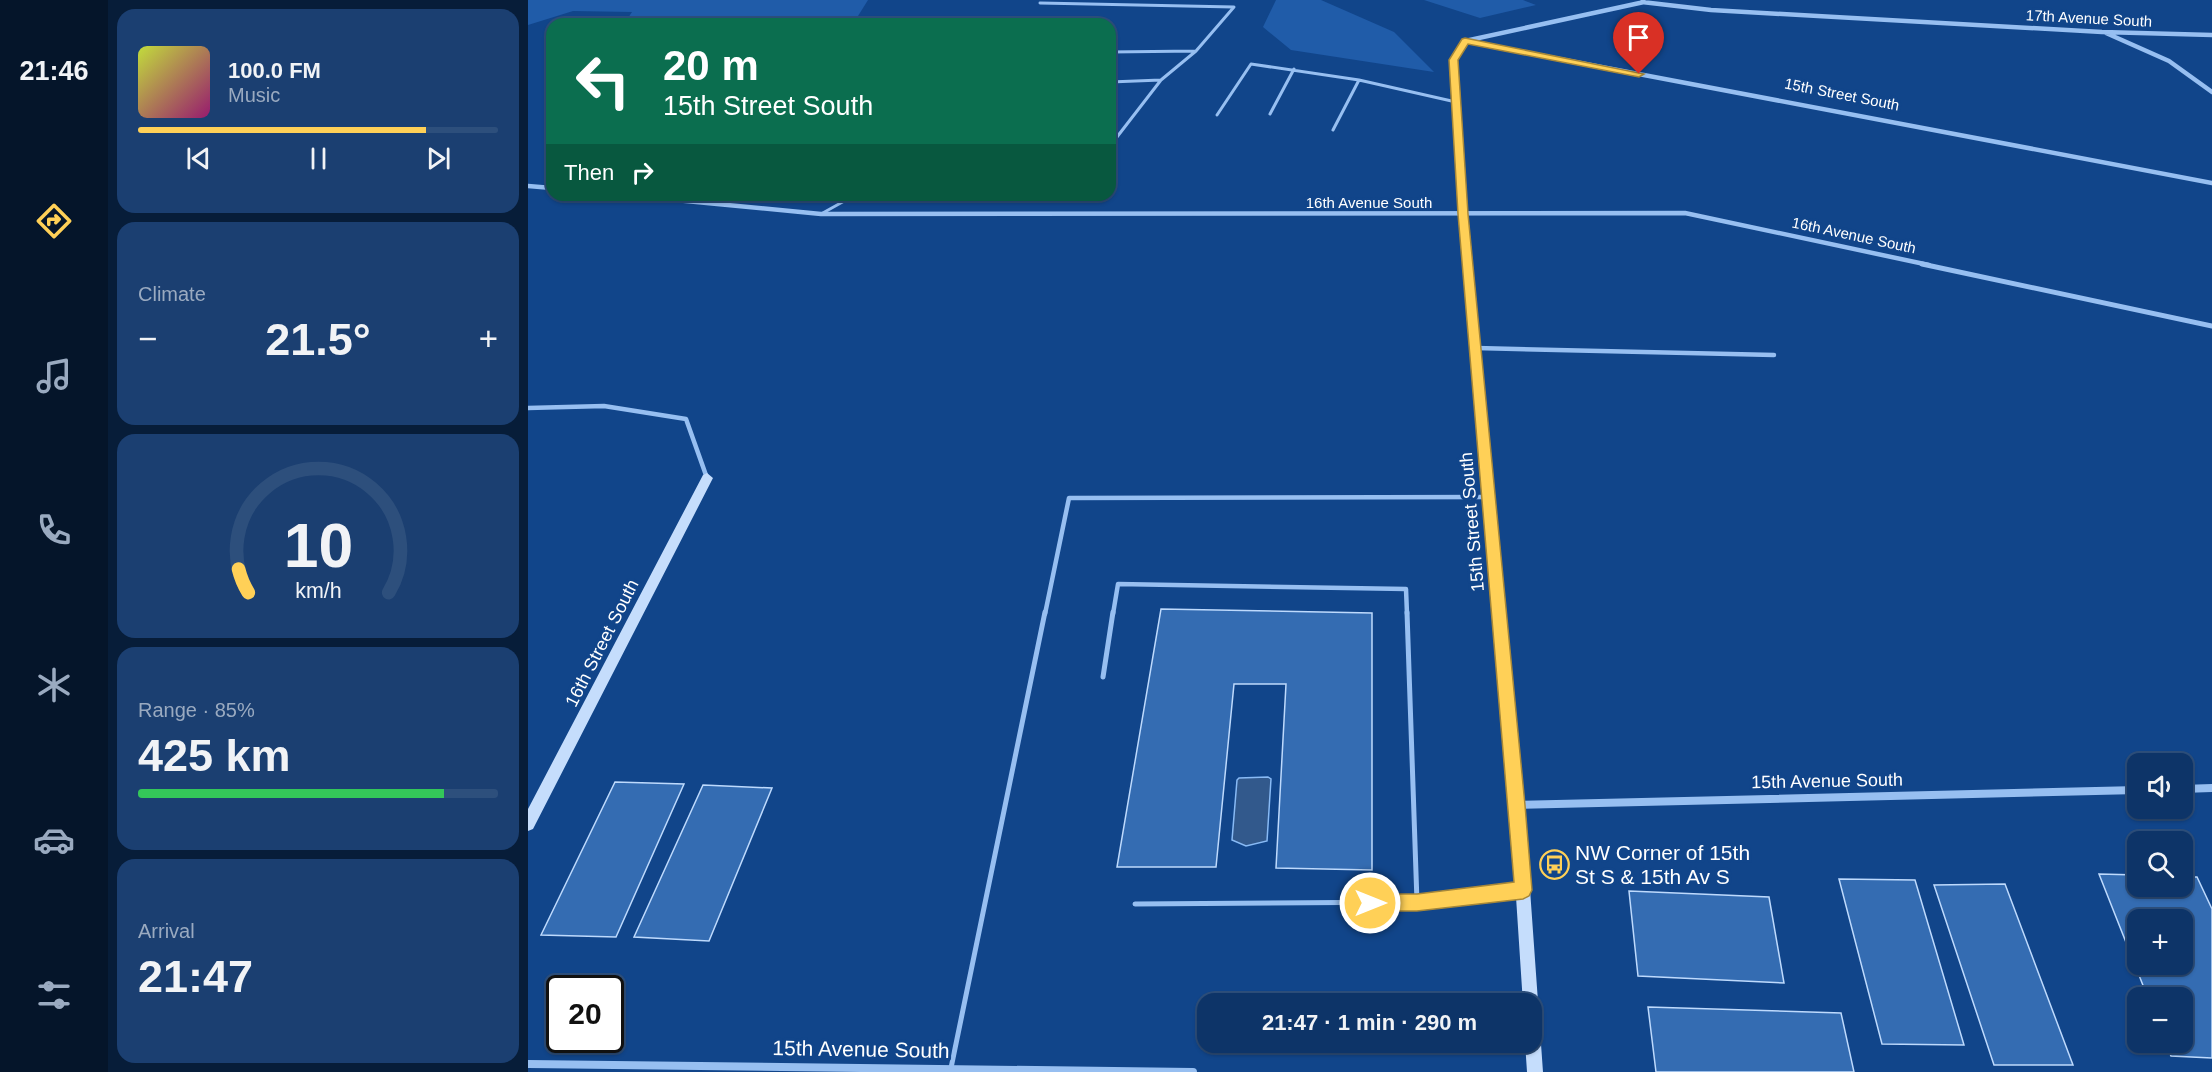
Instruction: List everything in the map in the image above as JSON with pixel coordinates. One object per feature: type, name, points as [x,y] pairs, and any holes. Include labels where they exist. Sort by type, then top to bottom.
[{"type":"street","points":[[1465,41],[1647,0]]},
{"type":"street","name":"17th Avenue South","points":[[1642,2],[1712,10],[2102,32],[2212,35]]},
{"type":"street","points":[[2102,32],[2169,61],[2212,92]]},
{"type":"street","name":"15th Street South","points":[[1530,993],[1517,805],[1463,214],[1453,60],[1465,41],[2212,183]]},
{"type":"street","points":[[528,186],[546,188]]},
{"type":"street","name":"16th Avenue South","points":[[685,201],[821,214],[1700,214],[2212,326]]},
{"type":"street","name":"16th Street South","points":[[528,824],[707,478]]},
{"type":"street","points":[[2193,789],[2212,788]]},
{"type":"street","name":"15th Avenue South","points":[[1517,805],[2127,790]]},
{"type":"street","points":[[1534,1053],[1535,1072]]},
{"type":"street","name":"15th Avenue South","points":[[528,1064],[1193,1072]]},
{"type":"lane","points":[[1040,3],[1234,7],[1196,51],[1161,80],[1116,139]]},
{"type":"lane","points":[[1116,51],[1196,51]]},
{"type":"lane","points":[[1216,115],[1251,64],[1359,80],[1456,102]]},
{"type":"lane","points":[[1270,114],[1294,69]]},
{"type":"lane","points":[[1116,82],[1161,80]]},
{"type":"lane","points":[[1333,130],[1359,80]]},
{"type":"lane","points":[[821,214],[844,201]]},
{"type":"lane","points":[[1476,348],[1774,355]]},
{"type":"lane","points":[[528,408],[604,406],[686,419],[707,478]]},
{"type":"lane","points":[[951,1068],[1069,498],[1489,497]]},
{"type":"lane","points":[[1103,677],[1118,584],[1406,589],[1417,902]]},
{"type":"lane","points":[[1135,904],[1417,902],[1523,890]]},
{"type":"shaded area","points":[[528,0],[868,0],[857,18],[628,18],[632,12],[573,11],[528,25]]},
{"type":"shaded area","points":[[1276,0],[1321,0],[1394,32],[1434,72],[1291,50],[1263,27]]},
{"type":"shaded area","points":[[1424,0],[1523,0],[1536,5],[1480,18]]},
{"type":"shaded area","points":[[1268,777],[1271,779],[1267,841],[1246,846],[1232,840],[1237,780]]},
{"type":"building","points":[[1161,609],[1372,613],[1372,870],[1276,868],[1286,684],[1234,684],[1216,867],[1117,867]]},
{"type":"building","points":[[615,782],[684,784],[616,937],[541,935]]},
{"type":"building","points":[[703,785],[772,788],[709,941],[634,937]]},
{"type":"building","points":[[2099,874],[2127,875],[2127,897],[2193,897],[2193,877],[2197,877],[2212,909],[2212,1058],[2171,1056],[2170,1053],[2193,1053],[2193,987],[2144,987],[2139,975],[2193,975],[2193,909],[2127,909],[2127,945]]},
{"type":"building","points":[[1839,879],[1915,880],[1964,1045],[1882,1044]]},
{"type":"building","points":[[2005,884],[2073,1065],[1994,1065],[1934,885]]},
{"type":"building","points":[[1629,891],[1769,897],[1784,983],[1638,976]]},
{"type":"building","points":[[1648,1007],[1841,1013],[1854,1072],[1656,1072]]},
{"type":"place","name":"NW Corner of 15th St S & 15th Av S","points":[[1554,864]]},
{"type":"route","points":[[1370,903],[1417,902],[1523,890],[1463,214],[1453,60],[1465,41],[1639,74]]}]
